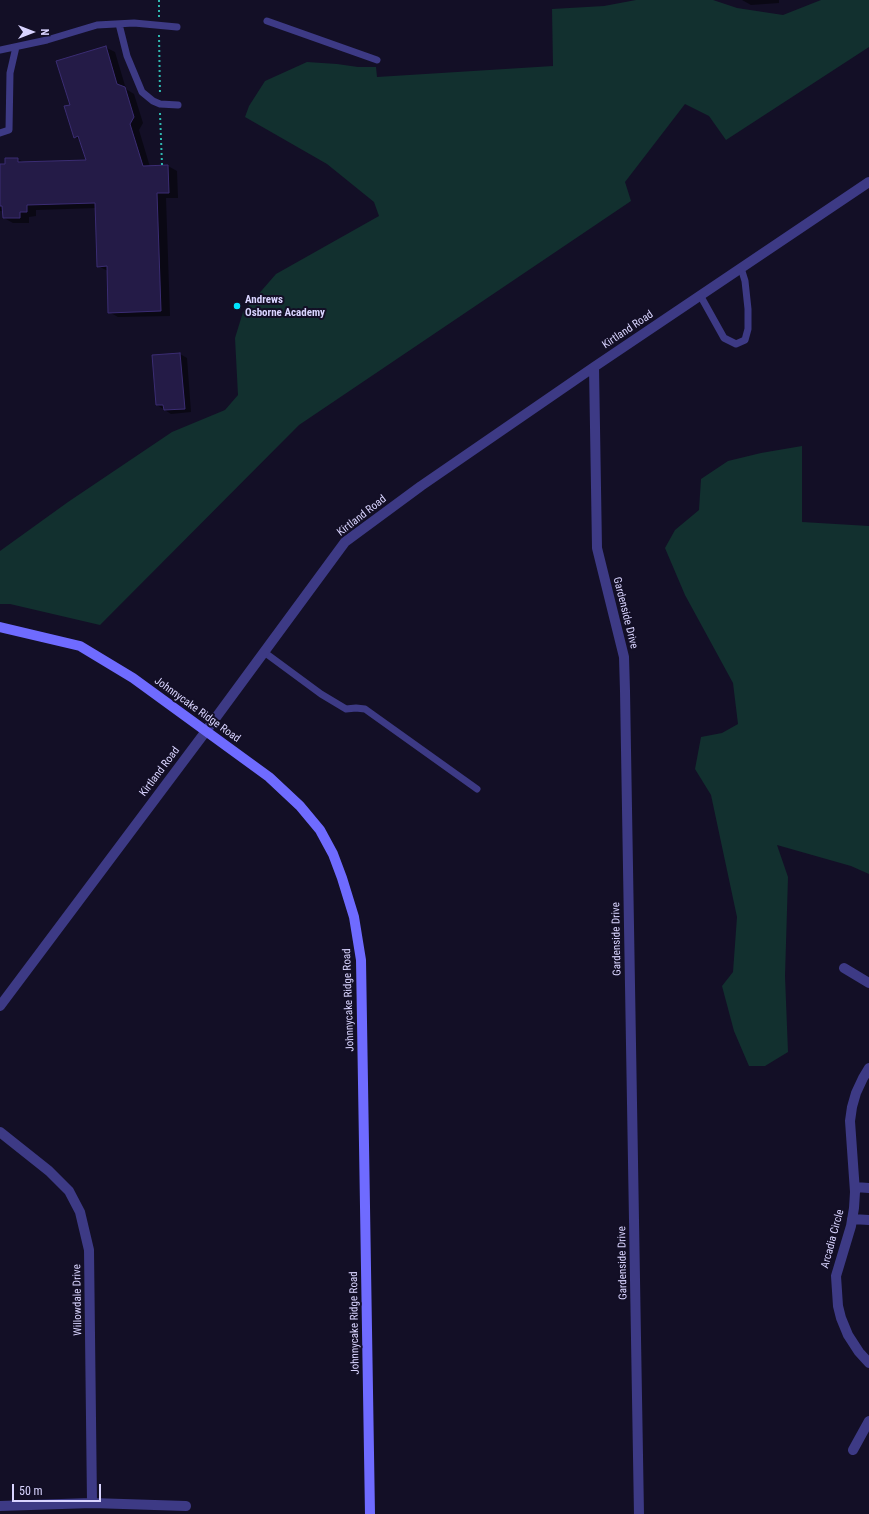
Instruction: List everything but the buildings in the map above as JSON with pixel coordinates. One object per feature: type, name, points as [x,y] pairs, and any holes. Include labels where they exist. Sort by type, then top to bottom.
[{"type":"main road","name":"Johnnycake Ridge Road","points":[[0,627],[80,646],[133,678],[269,777],[300,806],[320,830],[338,866],[354,917],[361,960],[370,1514]]},
{"type":"street","name":"Kirtland Road","points":[[0,1006],[206,731],[345,542],[421,486],[594,367],[869,182]]},
{"type":"street","name":"Gardenside Drive","points":[[594,367],[597,548],[624,657],[625,677],[639,1514]]},
{"type":"street","points":[[844,968],[869,983]]},
{"type":"street","name":"Arcadia Circle","points":[[869,1068],[862,1078],[852,1107],[850,1121],[855,1187],[852,1219],[836,1276],[838,1306],[848,1335],[859,1352],[869,1363]]},
{"type":"street","name":"Willowdale Drive","points":[[0,1132],[49,1171],[69,1191],[80,1212],[89,1250],[92,1503]]},
{"type":"street","points":[[855,1187],[869,1188]]},
{"type":"street","points":[[852,1219],[869,1220]]},
{"type":"street","points":[[853,1450],[869,1421]]},
{"type":"street","points":[[0,1506],[92,1503],[186,1506]]},
{"type":"lane","points":[[267,21],[377,60]]},
{"type":"lane","points":[[0,50],[47,40],[97,25],[134,23],[177,27]]},
{"type":"lane","points":[[119,24],[127,56],[142,92],[153,101],[160,104],[178,105]]},
{"type":"lane","points":[[0,133],[9,130],[10,73],[16,47]]},
{"type":"lane","points":[[700,295],[724,338],[736,344],[745,340],[748,329],[748,309],[745,280],[741,268]]},
{"type":"lane","points":[[264,652],[321,694],[346,709],[365,709],[476,788]]},
{"type":"path","points":[[159,0],[162,165]]},
{"type":"green space","points":[[636,0],[713,0],[737,8],[783,15],[821,0],[869,0],[869,47],[726,140],[709,116],[685,104],[625,182],[631,201],[299,425],[100,625],[10,604],[0,604],[0,551],[68,502],[172,432],[225,410],[238,395],[235,338],[243,312],[276,274],[379,216],[374,202],[327,164],[245,117],[249,106],[265,81],[307,62],[358,67],[376,67],[377,77],[553,66],[552,9],[604,6]]},
{"type":"green space","points":[[802,446],[802,522],[869,526],[869,874],[851,866],[777,845],[788,877],[785,976],[788,1052],[765,1066],[749,1066],[734,1031],[722,986],[733,972],[737,917],[711,795],[695,769],[701,737],[722,733],[738,724],[733,683],[685,595],[665,548],[675,530],[699,510],[701,479],[728,461],[761,453]]},
{"type":"place","name":"Andrews Osborne Academy","points":[[237,306]]}]
